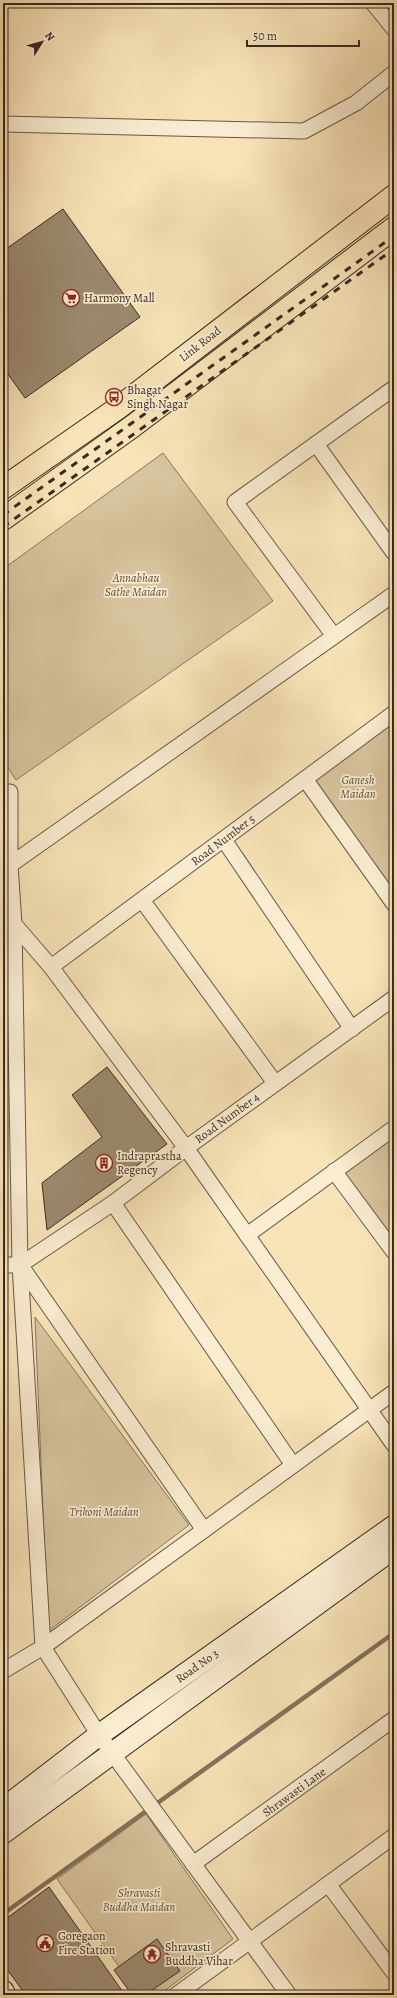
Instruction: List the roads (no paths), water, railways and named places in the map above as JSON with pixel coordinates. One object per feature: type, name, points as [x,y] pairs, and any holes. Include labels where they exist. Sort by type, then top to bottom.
[{"type":"main road","name":"Link Road","points":[[3,488],[118,408],[394,196]]},
{"type":"main road","name":"Link Road","points":[[3,519],[133,426],[394,228]]},
{"type":"street","points":[[372,3],[394,29]]},
{"type":"street","points":[[3,124],[304,131],[356,103],[394,73]]},
{"type":"street","points":[[334,636],[235,502],[394,388]]},
{"type":"street","points":[[316,444],[394,553]]},
{"type":"street","points":[[10,865],[394,594]]},
{"type":"street","name":"Road Number 5","points":[[51,967],[394,713]]},
{"type":"street","points":[[305,779],[394,904]]},
{"type":"street","points":[[3,792],[10,792],[10,865],[14,924],[20,1265],[43,1646],[99,1735],[141,1795],[289,1995]]},
{"type":"street","points":[[224,840],[352,1029]]},
{"type":"street","points":[[142,900],[275,1083]]},
{"type":"street","points":[[14,924],[51,967],[186,1148],[394,1444]]},
{"type":"street","name":"Road Number 4","points":[[20,1265],[113,1204],[186,1148],[394,998]]},
{"type":"street","points":[[247,1235],[394,1128]]},
{"type":"street","points":[[334,1171],[394,1252]]},
{"type":"street","points":[[113,1204],[293,1465]]},
{"type":"street","points":[[3,1265],[20,1265]]},
{"type":"street","points":[[20,1265],[204,1530]]},
{"type":"street","points":[[3,1671],[43,1646],[394,1392]]},
{"type":"street","name":"Road No 3","points":[[3,1809],[99,1735],[394,1526]]},
{"type":"street","points":[[3,1833],[394,1548]]},
{"type":"street","name":"Shrawasti Lane","points":[[193,1864],[394,1719]]},
{"type":"street","points":[[176,1995],[394,1836]]},
{"type":"street","points":[[328,1884],[394,1973]]},
{"type":"street","points":[[3,1991],[5,1995]]},
{"type":"waterway","points":[[3,1914],[394,1633]]},
{"type":"railway","points":[[3,515],[394,236]]},
{"type":"railway","points":[[3,527],[394,249]]},
{"type":"place","name":"Harmony Mall","points":[[71,298]]},
{"type":"place","name":"Bhagat Singh Nagar","points":[[114,397]]},
{"type":"place","name":"Indraprastha Regency","points":[[104,1163]]},
{"type":"place","name":"Goregaon Fire Station","points":[[45,1943]]},
{"type":"place","name":"Shravasti Buddha Vihar","points":[[152,1954]]},
{"type":"park label","name":"Annabhau Sathe Maidan","points":[[136,585]]},
{"type":"park label","name":"Ganesh Maidan","points":[[358,787]]},
{"type":"park label","name":"Trikoni Maidan","points":[[104,1512]]},
{"type":"park label","name":"Shravasti Buddha Maidan","points":[[139,1900]]}]
